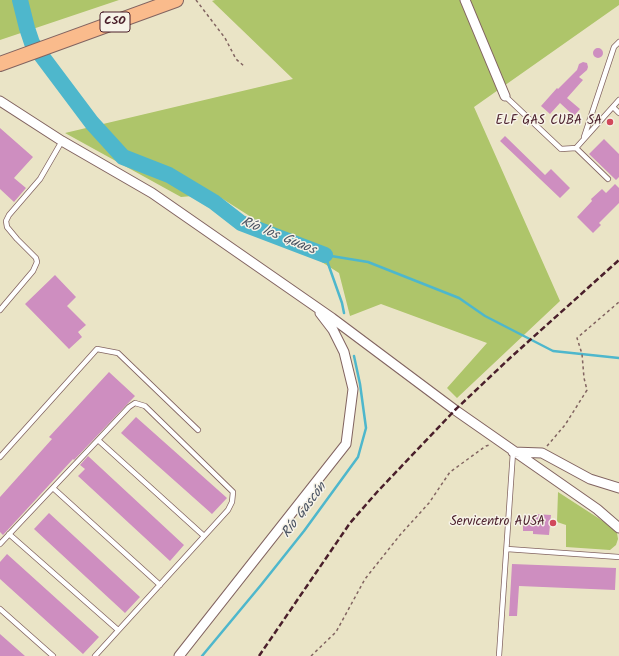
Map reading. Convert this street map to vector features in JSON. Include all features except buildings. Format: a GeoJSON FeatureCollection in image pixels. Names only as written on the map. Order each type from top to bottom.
{"type":"FeatureCollection","features":[{"type":"Feature","properties":{"kind":"main road","name":"CSO"},"geometry":{"type":"LineString","coordinates":[[0,64],[176,0]]}},
{"type":"Feature","properties":{"kind":"street"},"geometry":{"type":"LineString","coordinates":[[465,0],[505,96]]}},
{"type":"Feature","properties":{"kind":"street"},"geometry":{"type":"LineString","coordinates":[[0,101],[62,141],[152,192],[314,306],[501,444],[597,509],[619,528]]}},
{"type":"Feature","properties":{"kind":"street"},"geometry":{"type":"LineString","coordinates":[[179,656],[346,444],[352,389],[344,352],[333,330],[314,306]]}},
{"type":"Feature","properties":{"kind":"street"},"geometry":{"type":"LineString","coordinates":[[513,452],[542,453],[590,479],[619,488]]}},
{"type":"Feature","properties":{"kind":"lane"},"geometry":{"type":"LineString","coordinates":[[583,141],[614,46],[619,42]]}},
{"type":"Feature","properties":{"kind":"lane"},"geometry":{"type":"LineString","coordinates":[[505,96],[561,149],[576,148],[619,100]]}},
{"type":"Feature","properties":{"kind":"lane"},"geometry":{"type":"LineString","coordinates":[[613,108],[619,113]]}},
{"type":"Feature","properties":{"kind":"lane"},"geometry":{"type":"LineString","coordinates":[[0,310],[33,271],[37,262],[36,258],[7,227],[6,221],[9,215],[40,179],[62,141]]}},
{"type":"Feature","properties":{"kind":"lane"},"geometry":{"type":"LineString","coordinates":[[576,148],[608,179]]}},
{"type":"Feature","properties":{"kind":"lane"},"geometry":{"type":"LineString","coordinates":[[0,457],[96,349],[118,353],[198,430]]}},
{"type":"Feature","properties":{"kind":"lane"},"geometry":{"type":"LineString","coordinates":[[0,544],[135,402],[145,406],[233,492],[232,502],[228,510],[95,656]]}},
{"type":"Feature","properties":{"kind":"lane"},"geometry":{"type":"LineString","coordinates":[[98,440],[204,536]]}},
{"type":"Feature","properties":{"kind":"lane"},"geometry":{"type":"LineString","coordinates":[[499,656],[513,452]]}},
{"type":"Feature","properties":{"kind":"lane"},"geometry":{"type":"LineString","coordinates":[[53,488],[160,585]]}},
{"type":"Feature","properties":{"kind":"lane"},"geometry":{"type":"LineString","coordinates":[[9,534],[118,630]]}},
{"type":"Feature","properties":{"kind":"lane"},"geometry":{"type":"LineString","coordinates":[[507,549],[619,557]]}},
{"type":"Feature","properties":{"kind":"lane"},"geometry":{"type":"LineString","coordinates":[[0,609],[53,656]]}},
{"type":"Feature","properties":{"kind":"path"},"geometry":{"type":"LineString","coordinates":[[196,0],[225,38],[236,59],[245,67]]}},
{"type":"Feature","properties":{"kind":"path"},"geometry":{"type":"LineString","coordinates":[[542,453],[565,425],[587,390],[584,378],[582,354],[577,338],[619,302]]}},
{"type":"Feature","properties":{"kind":"path"},"geometry":{"type":"LineString","coordinates":[[311,656],[336,632],[365,579],[400,535],[429,503],[450,472],[486,446],[501,444]]}},
{"type":"Feature","properties":{"kind":"green space"},"geometry":{"type":"Polygon","coordinates":[[[0,0],[119,0],[0,40],[0,0]]]}},
{"type":"Feature","properties":{"kind":"green space"},"geometry":{"type":"Polygon","coordinates":[[[619,0],[619,5],[474,107],[560,301],[457,398],[447,388],[487,343],[381,304],[350,316],[339,273],[215,194],[181,197],[65,133],[293,79],[212,1],[619,0]]]}},
{"type":"Feature","properties":{"kind":"green space"},"geometry":{"type":"Polygon","coordinates":[[[558,492],[609,525],[617,533],[618,539],[616,545],[610,550],[566,547],[566,525],[557,522],[558,492]]]}},
{"type":"Feature","properties":{"kind":"waterway","name":"Río los Guaos"},"geometry":{"type":"LineString","coordinates":[[20,0],[32,43],[92,123],[123,157],[169,175],[214,202],[241,223],[325,255]]}},
{"type":"Feature","properties":{"kind":"waterway","name":"Río los Guaos"},"geometry":{"type":"LineString","coordinates":[[344,313],[342,303],[325,255],[368,262],[459,298],[485,316],[553,351],[619,358]]}},
{"type":"Feature","properties":{"kind":"waterway","name":"Río Gascón"},"geometry":{"type":"LineString","coordinates":[[202,656],[304,531],[358,457],[366,428],[360,384],[354,356]]}},
{"type":"Feature","properties":{"kind":"railway"},"geometry":{"type":"LineString","coordinates":[[259,656],[350,523],[378,491],[455,410],[510,358],[619,260]]}},
{"type":"Feature","properties":{"kind":"place","name":"ELF GAS CUBA SA"},"geometry":{"type":"Point","coordinates":[610,122]}},
{"type":"Feature","properties":{"kind":"place","name":"Servicentro AUSA"},"geometry":{"type":"Point","coordinates":[553,523]}}]}
